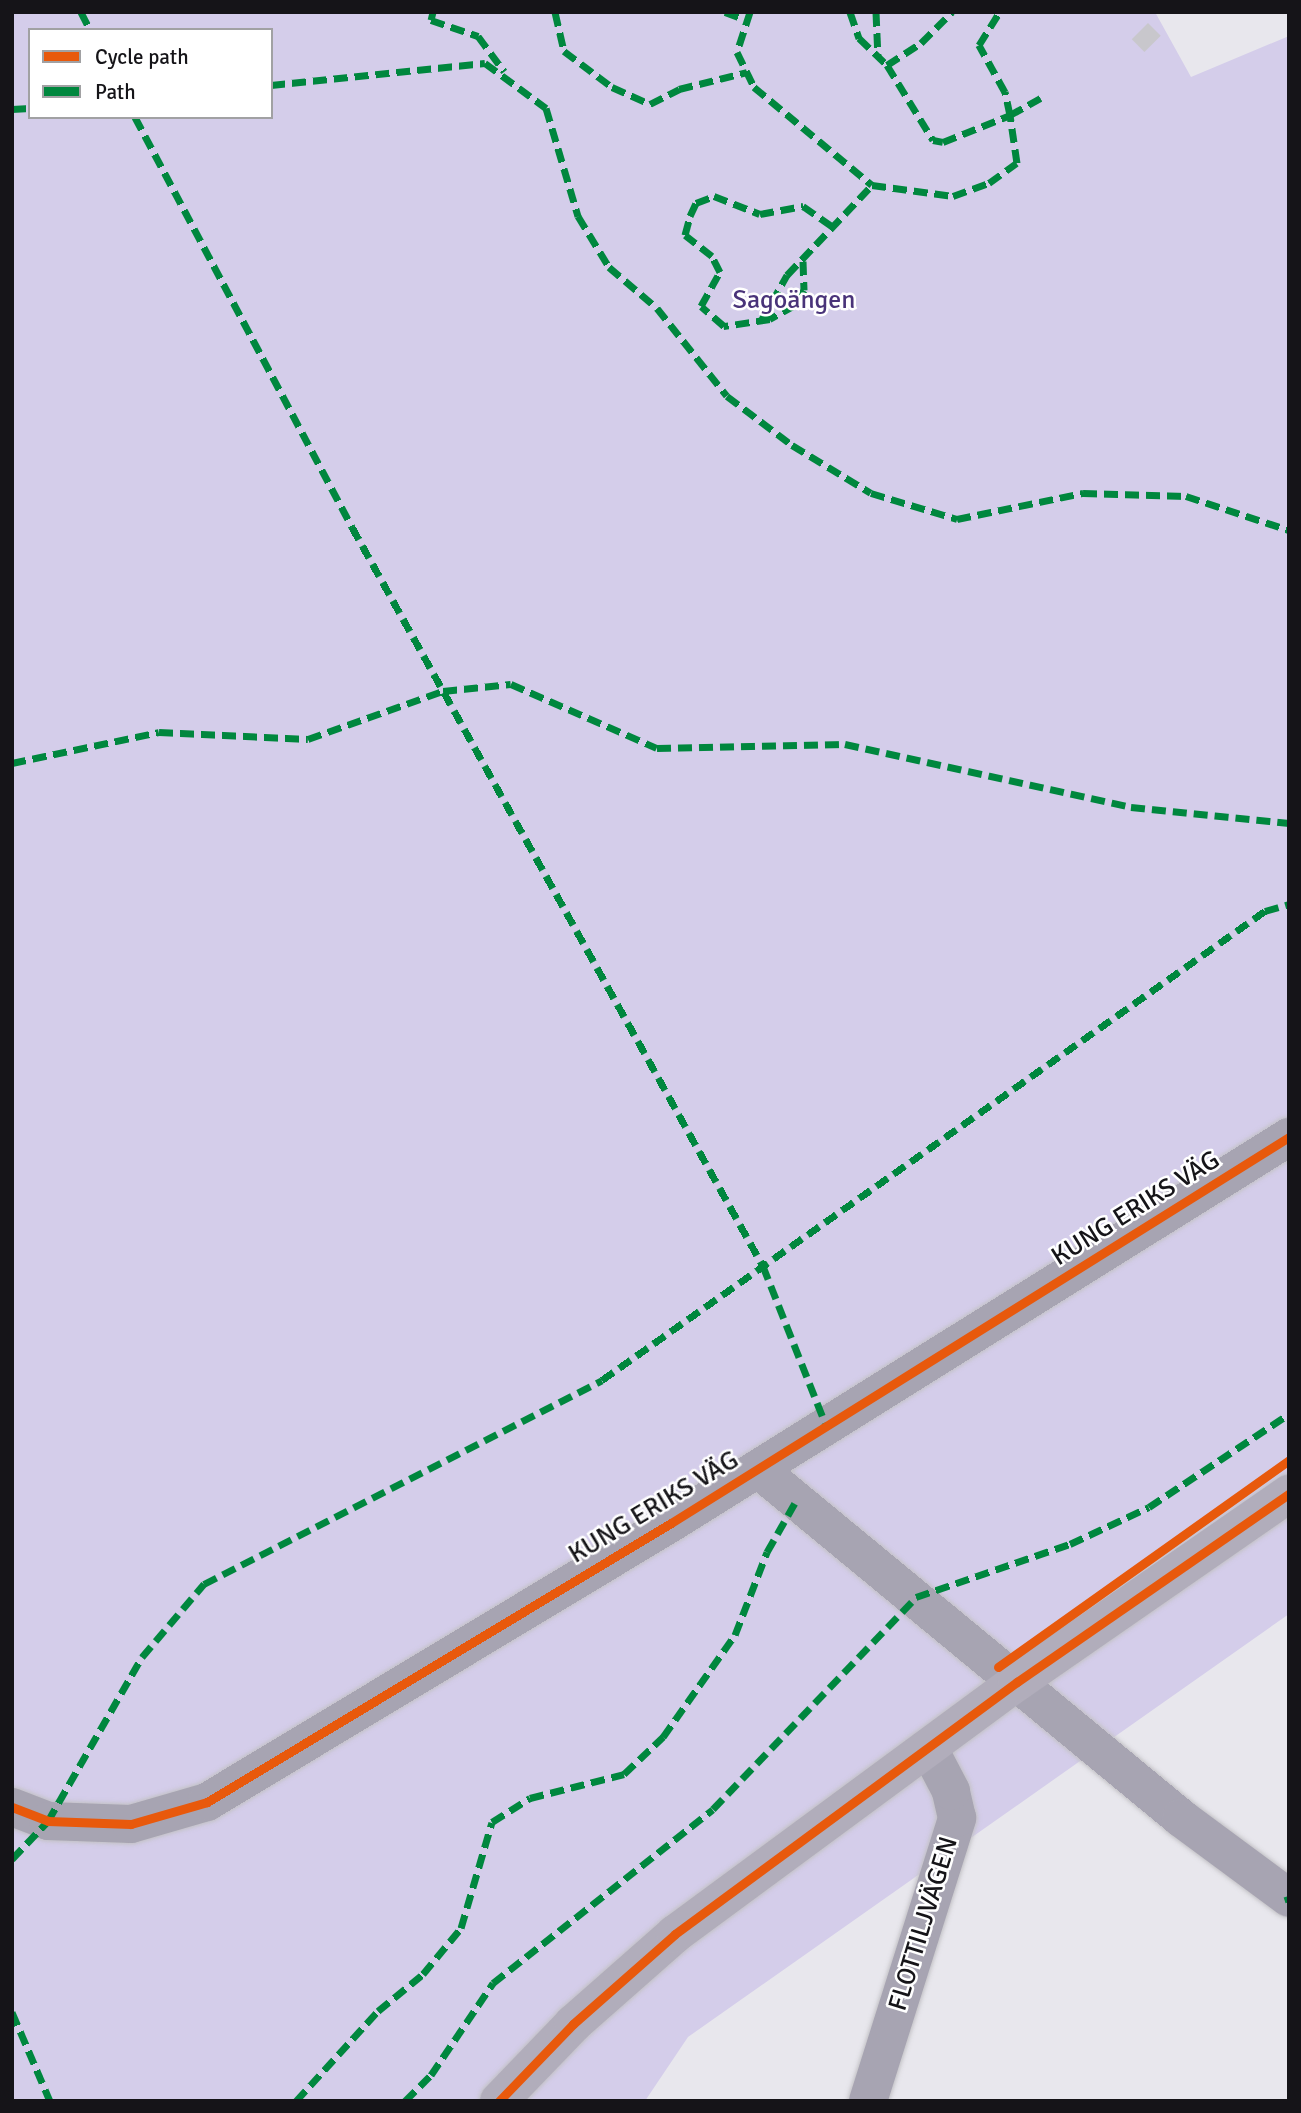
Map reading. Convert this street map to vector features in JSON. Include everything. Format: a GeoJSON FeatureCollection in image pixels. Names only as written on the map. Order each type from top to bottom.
{"type":"FeatureCollection","features":[{"type":"Feature","properties":{"kind":"street","name":"KUNG ERIKS VÄG"},"geometry":{"type":"LineString","coordinates":[[12,1807],[48,1821],[131,1824],[207,1802],[758,1469],[1289,1137]]}},
{"type":"Feature","properties":{"kind":"street","name":"KUNG ERIKS VÄG"},"geometry":{"type":"LineString","coordinates":[[758,1469],[1017,1682],[1289,1898]]}},
{"type":"Feature","properties":{"kind":"street"},"geometry":{"type":"LineString","coordinates":[[499,2101],[573,2024],[674,1934],[1017,1682],[1289,1494]]}},
{"type":"Feature","properties":{"kind":"street","name":"FLOTTILJVÄGEN"},"geometry":{"type":"LineString","coordinates":[[868,2101],[957,1818],[951,1791],[929,1749]]}},
{"type":"Feature","properties":{"kind":"green space","name":"Sagoängen"},"geometry":{"type":"Polygon","coordinates":[[[12,12],[1155,12],[1191,77],[1289,36],[1289,1614],[688,2037],[645,2101],[12,2101],[12,12]]]}},
{"type":"Feature","properties":{"kind":"building"},"geometry":{"type":"Polygon","coordinates":[[[1148,23],[1161,36],[1144,52],[1132,39],[1148,23]]]}},
{"type":"Feature","properties":{"kind":"marked path"},"geometry":{"type":"LineString","coordinates":[[81,12],[89,28]]}},
{"type":"Feature","properties":{"kind":"marked path"},"geometry":{"type":"LineString","coordinates":[[433,12],[431,20],[478,36],[504,71]]}},
{"type":"Feature","properties":{"kind":"marked path"},"geometry":{"type":"LineString","coordinates":[[555,12],[564,51],[612,87],[650,104],[679,89],[747,72]]}},
{"type":"Feature","properties":{"kind":"marked path"},"geometry":{"type":"LineString","coordinates":[[725,12],[744,19]]}},
{"type":"Feature","properties":{"kind":"marked path"},"geometry":{"type":"LineString","coordinates":[[750,12],[737,52],[754,87],[872,185],[953,196],[989,183],[1017,163],[1010,115],[1041,98]]}},
{"type":"Feature","properties":{"kind":"marked path"},"geometry":{"type":"LineString","coordinates":[[850,12],[859,38],[887,65],[933,140],[943,142],[1010,115],[1005,92],[979,45],[1000,12]]}},
{"type":"Feature","properties":{"kind":"marked path"},"geometry":{"type":"LineString","coordinates":[[876,12],[878,57]]}},
{"type":"Feature","properties":{"kind":"marked path"},"geometry":{"type":"LineString","coordinates":[[887,65],[921,43],[952,12]]}},
{"type":"Feature","properties":{"kind":"marked path"},"geometry":{"type":"LineString","coordinates":[[273,85],[485,63],[546,108],[578,216],[609,267],[657,308],[727,396],[792,445],[871,493],[957,519],[1083,493],[1186,496],[1289,530]]}},
{"type":"Feature","properties":{"kind":"marked path"},"geometry":{"type":"LineString","coordinates":[[12,109],[28,108]]}},
{"type":"Feature","properties":{"kind":"marked path"},"geometry":{"type":"LineString","coordinates":[[136,119],[352,527],[763,1266],[826,1425]]}},
{"type":"Feature","properties":{"kind":"marked path"},"geometry":{"type":"LineString","coordinates":[[761,321],[787,275],[872,185]]}},
{"type":"Feature","properties":{"kind":"marked path"},"geometry":{"type":"LineString","coordinates":[[803,261],[804,290],[795,305],[770,319],[724,326],[701,306],[720,272],[712,256],[685,235],[696,203],[714,196],[760,214],[803,206],[833,227]]}},
{"type":"Feature","properties":{"kind":"marked path"},"geometry":{"type":"LineString","coordinates":[[12,763],[159,732],[308,739],[443,691],[511,684],[657,748],[845,744],[1131,807],[1289,823]]}},
{"type":"Feature","properties":{"kind":"marked path"},"geometry":{"type":"LineString","coordinates":[[12,1859],[48,1821],[142,1657],[204,1584],[602,1380],[1265,911],[1289,904]]}},
{"type":"Feature","properties":{"kind":"marked path"},"geometry":{"type":"LineString","coordinates":[[405,2101],[431,2075],[493,1983],[713,1809],[916,1597],[1070,1544],[1149,1507],[1289,1414]]}},
{"type":"Feature","properties":{"kind":"marked path"},"geometry":{"type":"LineString","coordinates":[[296,2101],[378,2011],[423,1974],[461,1928],[492,1822],[530,1798],[624,1774],[663,1737],[735,1635],[767,1552],[796,1501]]}},
{"type":"Feature","properties":{"kind":"marked path"},"geometry":{"type":"LineString","coordinates":[[1287,1896],[1289,1902]]}},
{"type":"Feature","properties":{"kind":"marked path"},"geometry":{"type":"LineString","coordinates":[[12,2012],[50,2101]]}},
{"type":"Feature","properties":{"kind":"cycle path"},"geometry":{"type":"LineString","coordinates":[[12,1807],[48,1821],[131,1824],[207,1802],[671,1523],[1289,1137]]}},
{"type":"Feature","properties":{"kind":"cycle path"},"geometry":{"type":"LineString","coordinates":[[998,1667],[1289,1460]]}},
{"type":"Feature","properties":{"kind":"cycle path"},"geometry":{"type":"LineString","coordinates":[[499,2101],[573,2024],[675,1934],[1017,1682],[1289,1494]]}}]}
